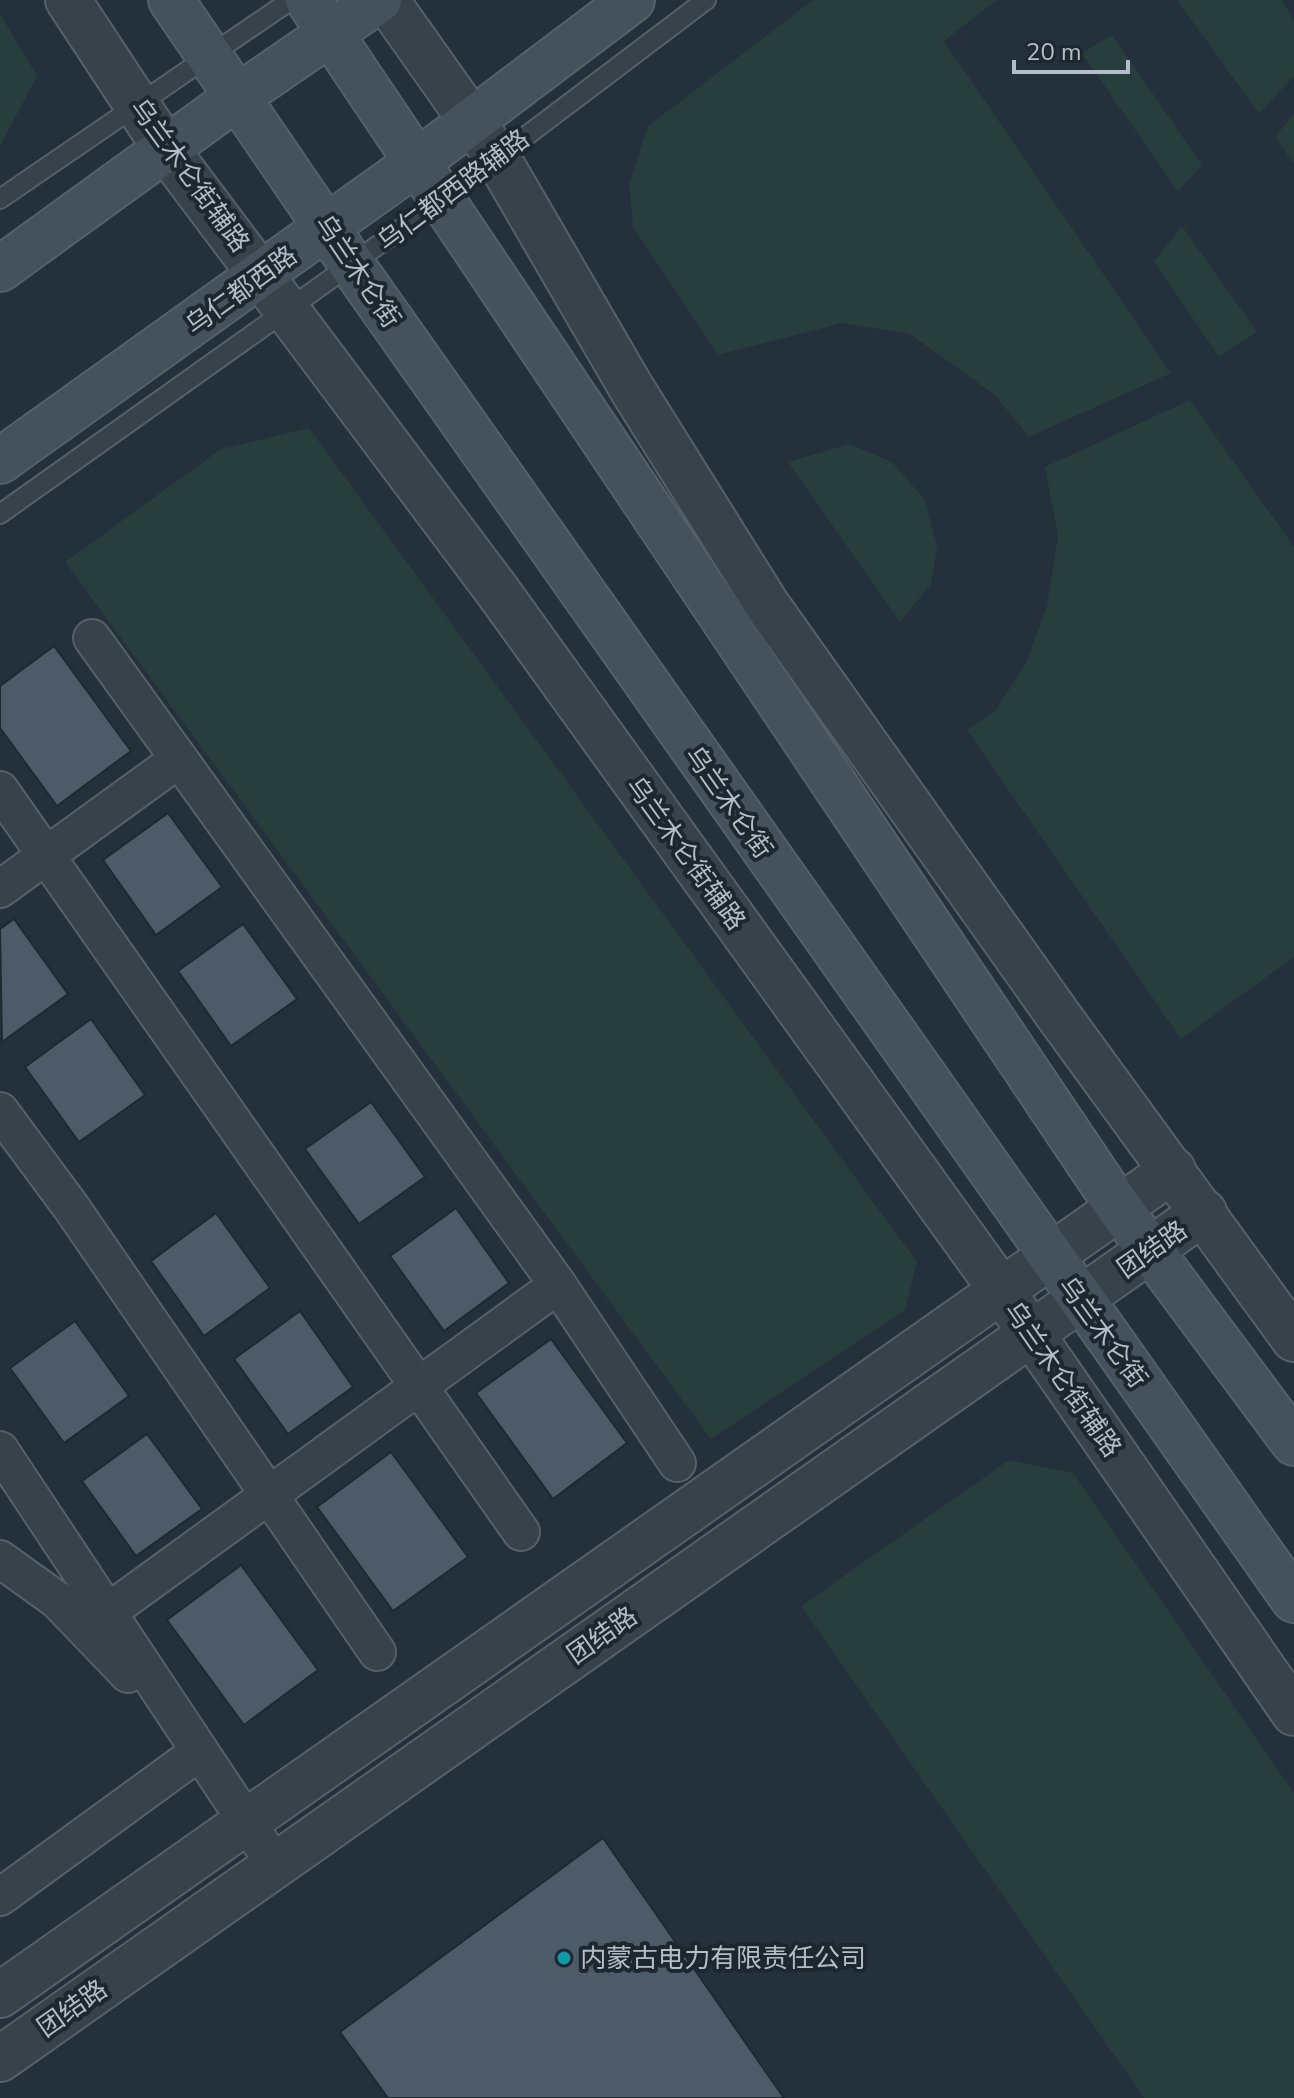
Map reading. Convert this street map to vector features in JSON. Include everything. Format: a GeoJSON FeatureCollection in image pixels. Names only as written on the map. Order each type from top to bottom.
{"type":"FeatureCollection","features":[{"type":"Feature","properties":{"kind":"main road","name":"乌兰木仑街"},"geometry":{"type":"LineString","coordinates":[[171,0],[352,265],[1049,1257],[1294,1600]]}},
{"type":"Feature","properties":{"kind":"main road"},"geometry":{"type":"LineString","coordinates":[[0,269],[236,98],[320,17],[379,0]]}},
{"type":"Feature","properties":{"kind":"main road","name":"乌仁都西路"},"geometry":{"type":"LineString","coordinates":[[0,461],[275,291],[328,227],[632,0]]}},
{"type":"Feature","properties":{"kind":"main road"},"geometry":{"type":"LineString","coordinates":[[320,17],[1119,1208],[1294,1443]]}},
{"type":"Feature","properties":{"kind":"street","name":"乌兰木仑街辅路"},"geometry":{"type":"LineString","coordinates":[[68,0],[166,149],[496,589],[1002,1291],[1294,1713]]}},
{"type":"Feature","properties":{"kind":"street"},"geometry":{"type":"LineString","coordinates":[[386,0],[497,157],[632,389],[767,605],[1058,1015],[1294,1339]]}},
{"type":"Feature","properties":{"kind":"street"},"geometry":{"type":"LineString","coordinates":[[92,638],[558,1285],[677,1463]]}},
{"type":"Feature","properties":{"kind":"street"},"geometry":{"type":"LineString","coordinates":[[0,889],[179,759]]}},
{"type":"Feature","properties":{"kind":"street"},"geometry":{"type":"LineString","coordinates":[[0,790],[521,1532]]}},
{"type":"Feature","properties":{"kind":"street"},"geometry":{"type":"LineString","coordinates":[[0,1111],[71,1207],[377,1652]]}},
{"type":"Feature","properties":{"kind":"street"},"geometry":{"type":"LineString","coordinates":[[0,1995],[1173,1170]]}},
{"type":"Feature","properties":{"kind":"street","name":"团结路"},"geometry":{"type":"LineString","coordinates":[[0,2059],[274,1863],[1033,1335],[1204,1212]]}},
{"type":"Feature","properties":{"kind":"street"},"geometry":{"type":"LineString","coordinates":[[108,1612],[558,1285]]}},
{"type":"Feature","properties":{"kind":"street"},"geometry":{"type":"LineString","coordinates":[[0,1450],[274,1863]]}},
{"type":"Feature","properties":{"kind":"street"},"geometry":{"type":"LineString","coordinates":[[0,1559],[57,1600],[199,1752]]}},
{"type":"Feature","properties":{"kind":"street"},"geometry":{"type":"LineString","coordinates":[[0,1897],[199,1752]]}},
{"type":"Feature","properties":{"kind":"lane"},"geometry":{"type":"LineString","coordinates":[[0,199],[291,0]]}},
{"type":"Feature","properties":{"kind":"lane","name":"乌仁都西路辅路"},"geometry":{"type":"LineString","coordinates":[[0,514],[275,291],[352,265],[706,0]]}},
{"type":"Feature","properties":{"kind":"green space"},"geometry":{"type":"Polygon","coordinates":[[[813,0],[997,0],[944,41],[1171,373],[1029,437],[995,395],[910,334],[842,323],[718,355],[633,227],[629,184],[648,126],[813,0]]]}},
{"type":"Feature","properties":{"kind":"green space"},"geometry":{"type":"Polygon","coordinates":[[[1177,0],[1281,0],[1294,20],[1294,76],[1259,114],[1177,0]]]}},
{"type":"Feature","properties":{"kind":"green space"},"geometry":{"type":"Polygon","coordinates":[[[0,14],[37,76],[0,146],[0,14]]]}},
{"type":"Feature","properties":{"kind":"green space"},"geometry":{"type":"Polygon","coordinates":[[[1112,35],[1202,165],[1178,192],[1082,53],[1112,35]]]}},
{"type":"Feature","properties":{"kind":"green space"},"geometry":{"type":"Polygon","coordinates":[[[1294,113],[1294,164],[1275,137],[1294,113]]]}},
{"type":"Feature","properties":{"kind":"green space"},"geometry":{"type":"Polygon","coordinates":[[[1182,226],[1257,332],[1219,357],[1154,261],[1182,226]]]}},
{"type":"Feature","properties":{"kind":"green space"},"geometry":{"type":"Polygon","coordinates":[[[1190,400],[1294,547],[1294,957],[1181,1039],[967,730],[995,711],[1025,665],[1047,606],[1058,536],[1045,467],[1190,400]]]}},
{"type":"Feature","properties":{"kind":"green space"},"geometry":{"type":"Polygon","coordinates":[[[309,428],[917,1262],[905,1310],[711,1439],[65,562],[221,449],[309,428]]]}},
{"type":"Feature","properties":{"kind":"green space"},"geometry":{"type":"Polygon","coordinates":[[[850,444],[892,462],[925,500],[937,547],[931,584],[900,622],[788,462],[850,444]]]}},
{"type":"Feature","properties":{"kind":"green space"},"geometry":{"type":"Polygon","coordinates":[[[1009,1460],[1073,1473],[1294,1793],[1294,2098],[1144,2098],[801,1606],[1009,1460]]]}},
{"type":"Feature","properties":{"kind":"building"},"geometry":{"type":"Polygon","coordinates":[[[54,646],[131,751],[57,806],[0,728],[0,686],[54,646]]]}},
{"type":"Feature","properties":{"kind":"building"},"geometry":{"type":"Polygon","coordinates":[[[168,813],[222,887],[156,935],[103,860],[168,813]]]}},
{"type":"Feature","properties":{"kind":"building"},"geometry":{"type":"Polygon","coordinates":[[[14,919],[68,994],[2,1042],[0,929],[14,919]]]}},
{"type":"Feature","properties":{"kind":"building"},"geometry":{"type":"Polygon","coordinates":[[[243,924],[297,999],[231,1046],[178,971],[243,924]]]}},
{"type":"Feature","properties":{"kind":"building"},"geometry":{"type":"Polygon","coordinates":[[[91,1019],[145,1095],[79,1142],[25,1067],[91,1019]]]}},
{"type":"Feature","properties":{"kind":"building"},"geometry":{"type":"Polygon","coordinates":[[[371,1102],[425,1177],[359,1224],[305,1149],[371,1102]]]}},
{"type":"Feature","properties":{"kind":"building"},"geometry":{"type":"Polygon","coordinates":[[[456,1208],[509,1283],[444,1331],[390,1256],[456,1208]]]}},
{"type":"Feature","properties":{"kind":"building"},"geometry":{"type":"Polygon","coordinates":[[[216,1213],[270,1288],[204,1336],[151,1261],[216,1213]]]}},
{"type":"Feature","properties":{"kind":"building"},"geometry":{"type":"Polygon","coordinates":[[[300,1311],[353,1387],[288,1434],[234,1359],[300,1311]]]}},
{"type":"Feature","properties":{"kind":"building"},"geometry":{"type":"Polygon","coordinates":[[[75,1321],[129,1396],[64,1443],[10,1368],[75,1321]]]}},
{"type":"Feature","properties":{"kind":"building"},"geometry":{"type":"Polygon","coordinates":[[[551,1339],[627,1443],[553,1499],[476,1393],[551,1339]]]}},
{"type":"Feature","properties":{"kind":"building"},"geometry":{"type":"Polygon","coordinates":[[[147,1434],[202,1509],[136,1556],[82,1481],[147,1434]]]}},
{"type":"Feature","properties":{"kind":"building"},"geometry":{"type":"Polygon","coordinates":[[[391,1452],[468,1557],[393,1611],[317,1507],[391,1452]]]}},
{"type":"Feature","properties":{"kind":"building"},"geometry":{"type":"Polygon","coordinates":[[[241,1565],[318,1670],[244,1725],[167,1620],[241,1565]]]}},
{"type":"Feature","properties":{"kind":"building","name":"内蒙古电力有限责任公司"},"geometry":{"type":"Polygon","coordinates":[[[603,1838],[784,2098],[388,2098],[340,2032],[603,1838]]]}},
{"type":"Feature","properties":{"kind":"place","name":"内蒙古电力有限责任公司"},"geometry":{"type":"Point","coordinates":[564,1958]}}]}
